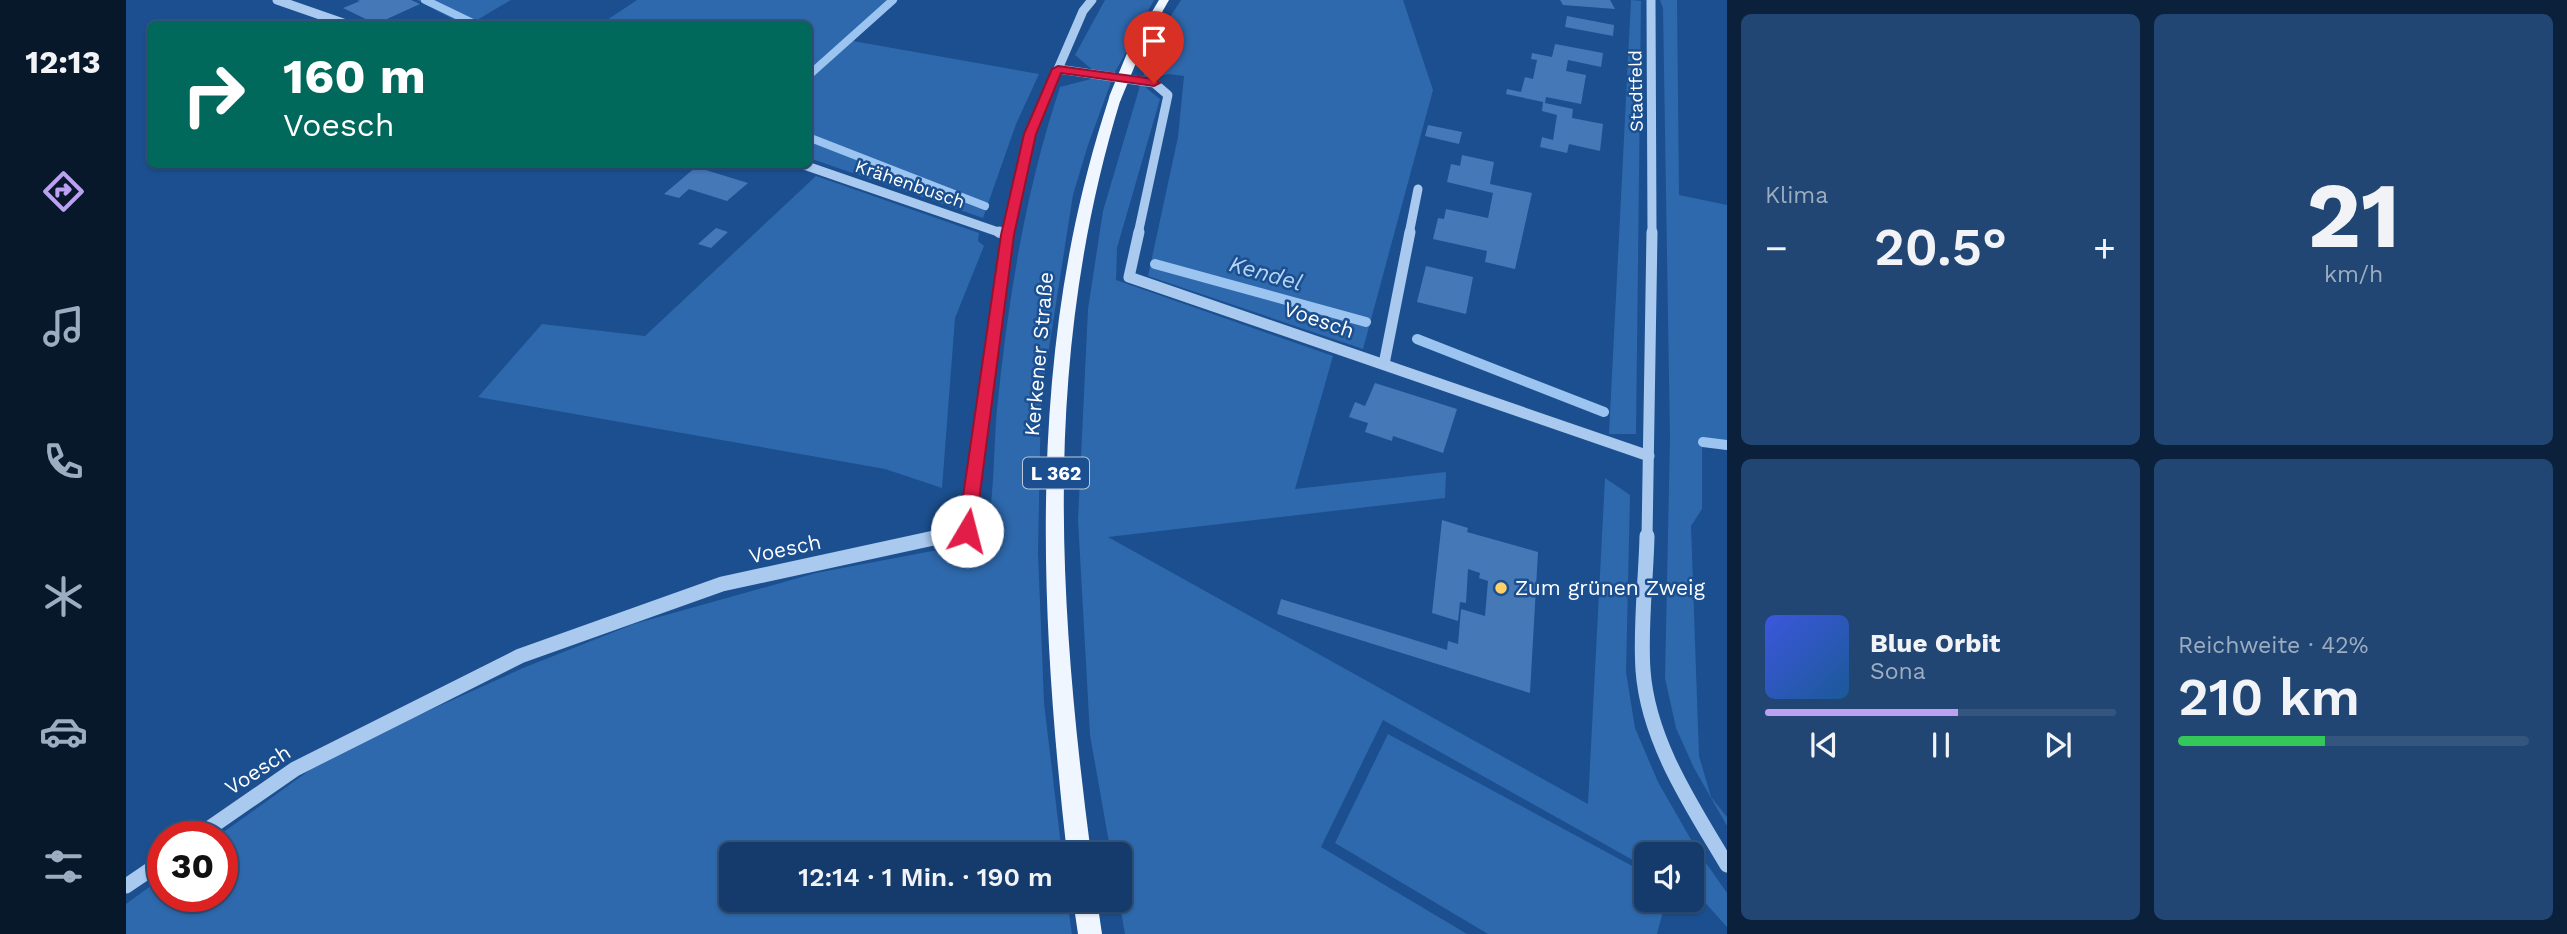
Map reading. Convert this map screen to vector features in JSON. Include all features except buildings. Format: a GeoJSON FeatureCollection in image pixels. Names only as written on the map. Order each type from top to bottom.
{"type":"FeatureCollection","features":[{"type":"Feature","properties":{"kind":"main road","name":"Kerkener Straße"},"geometry":{"type":"LineString","coordinates":[[1078,842],[1058,617],[1055,509],[1059,399],[1075,251],[1097,157],[1115,98],[1134,52],[1164,0]]}},
{"type":"Feature","properties":{"kind":"main road"},"geometry":{"type":"LineString","coordinates":[[1087,912],[1090,934]]}},
{"type":"Feature","properties":{"kind":"street"},"geometry":{"type":"LineString","coordinates":[[277,0],[337,21]]}},
{"type":"Feature","properties":{"kind":"street","name":"Voesch"},"geometry":{"type":"LineString","coordinates":[[220,821],[295,769],[520,656],[722,584],[967,531],[1007,235],[1030,134],[1083,11],[1092,0]]}},
{"type":"Feature","properties":{"kind":"street","name":"Stadtfeld"},"geometry":{"type":"LineString","coordinates":[[1649,456],[1653,182],[1651,0]]}},
{"type":"Feature","properties":{"kind":"street","name":"Voesch"},"geometry":{"type":"LineString","coordinates":[[1058,69],[1154,83],[1168,94],[1129,277],[1649,456]]}},
{"type":"Feature","properties":{"kind":"street","name":"Krähenbusch"},"geometry":{"type":"LineString","coordinates":[[812,168],[1007,235]]}},
{"type":"Feature","properties":{"kind":"street"},"geometry":{"type":"LineString","coordinates":[[1384,365],[1418,189]]}},
{"type":"Feature","properties":{"kind":"street"},"geometry":{"type":"LineString","coordinates":[[1649,456],[1643,671],[1656,728],[1680,787],[1727,864]]}},
{"type":"Feature","properties":{"kind":"street"},"geometry":{"type":"LineString","coordinates":[[126,886],[147,872]]}},
{"type":"Feature","properties":{"kind":"shaded area"},"geometry":{"type":"Polygon","coordinates":[[[417,0],[511,0],[477,20],[479,21],[456,21],[417,0]]]}},
{"type":"Feature","properties":{"kind":"shaded area"},"geometry":{"type":"Polygon","coordinates":[[[637,0],[897,0],[853,41],[1039,74],[1016,124],[983,218],[812,159],[812,21],[606,21],[637,0]]]}},
{"type":"Feature","properties":{"kind":"shaded area"},"geometry":{"type":"Polygon","coordinates":[[[1105,0],[1154,0],[1114,74],[1073,195],[1041,399],[1038,553],[1044,703],[1061,842],[719,842],[719,912],[1069,912],[1072,934],[126,934],[126,904],[147,889],[147,912],[238,912],[238,822],[310,770],[419,715],[523,668],[634,624],[816,573],[985,541],[991,508],[997,409],[1007,327],[1037,166],[1060,87],[1091,79],[1095,72],[1075,55],[1105,0]]]}},
{"type":"Feature","properties":{"kind":"shaded area"},"geometry":{"type":"Polygon","coordinates":[[[1181,0],[1403,0],[1433,90],[1363,349],[1148,276],[1178,137],[1184,76],[1168,74],[1148,80],[1145,87],[1160,99],[1117,248],[1116,280],[1333,356],[1295,489],[1446,472],[1445,498],[1108,537],[1588,804],[1605,478],[1630,495],[1626,672],[1635,728],[1658,782],[1692,842],[1634,842],[1634,861],[1383,720],[1321,847],[1467,934],[1125,934],[1121,912],[1132,912],[1132,842],[1109,842],[1090,735],[1078,520],[1088,309],[1103,211],[1142,79],[1165,25],[1181,0]]]}},
{"type":"Feature","properties":{"kind":"shaded area"},"geometry":{"type":"Polygon","coordinates":[[[1631,0],[1641,1],[1636,434],[1609,434],[1631,0]]]}},
{"type":"Feature","properties":{"kind":"shaded area"},"geometry":{"type":"Polygon","coordinates":[[[1660,0],[1677,0],[1679,195],[1727,205],[1727,449],[1702,446],[1702,509],[1691,526],[1699,756],[1711,797],[1727,817],[1727,826],[1694,768],[1676,728],[1665,678],[1670,438],[1663,8],[1660,0]]]}},
{"type":"Feature","properties":{"kind":"shaded area"},"geometry":{"type":"Polygon","coordinates":[[[816,176],[979,233],[978,241],[984,246],[955,318],[942,488],[885,469],[478,397],[542,324],[645,336],[816,176]]]}},
{"type":"Feature","properties":{"kind":"shaded area"},"geometry":{"type":"Polygon","coordinates":[[[1388,734],[1634,867],[1634,912],[1663,912],[1657,934],[1488,934],[1335,843],[1388,734]]]}},
{"type":"Feature","properties":{"kind":"shaded area"},"geometry":{"type":"Polygon","coordinates":[[[1704,860],[1727,893],[1727,927],[1704,901],[1704,860]]]}},
{"type":"Feature","properties":{"kind":"waterway","name":"Kendel"},"geometry":{"type":"LineString","coordinates":[[425,0],[469,21]]}},
{"type":"Feature","properties":{"kind":"waterway"},"geometry":{"type":"LineString","coordinates":[[812,72],[893,0]]}},
{"type":"Feature","properties":{"kind":"waterway","name":"Kendel"},"geometry":{"type":"LineString","coordinates":[[812,139],[985,206]]}},
{"type":"Feature","properties":{"kind":"waterway","name":"Kendel"},"geometry":{"type":"LineString","coordinates":[[1155,264],[1366,322]]}},
{"type":"Feature","properties":{"kind":"waterway","name":"Kendel"},"geometry":{"type":"LineString","coordinates":[[1417,339],[1604,412]]}},
{"type":"Feature","properties":{"kind":"waterway","name":"Kendel"},"geometry":{"type":"LineString","coordinates":[[1703,442],[1727,445]]}},
{"type":"Feature","properties":{"kind":"place","name":"Zum grünen Zweig"},"geometry":{"type":"Point","coordinates":[1501,588]}},
{"type":"Feature","properties":{"kind":"route"},"geometry":{"type":"LineString","coordinates":[[967,531],[1007,235],[1030,134],[1058,69],[1154,83]]}}]}
